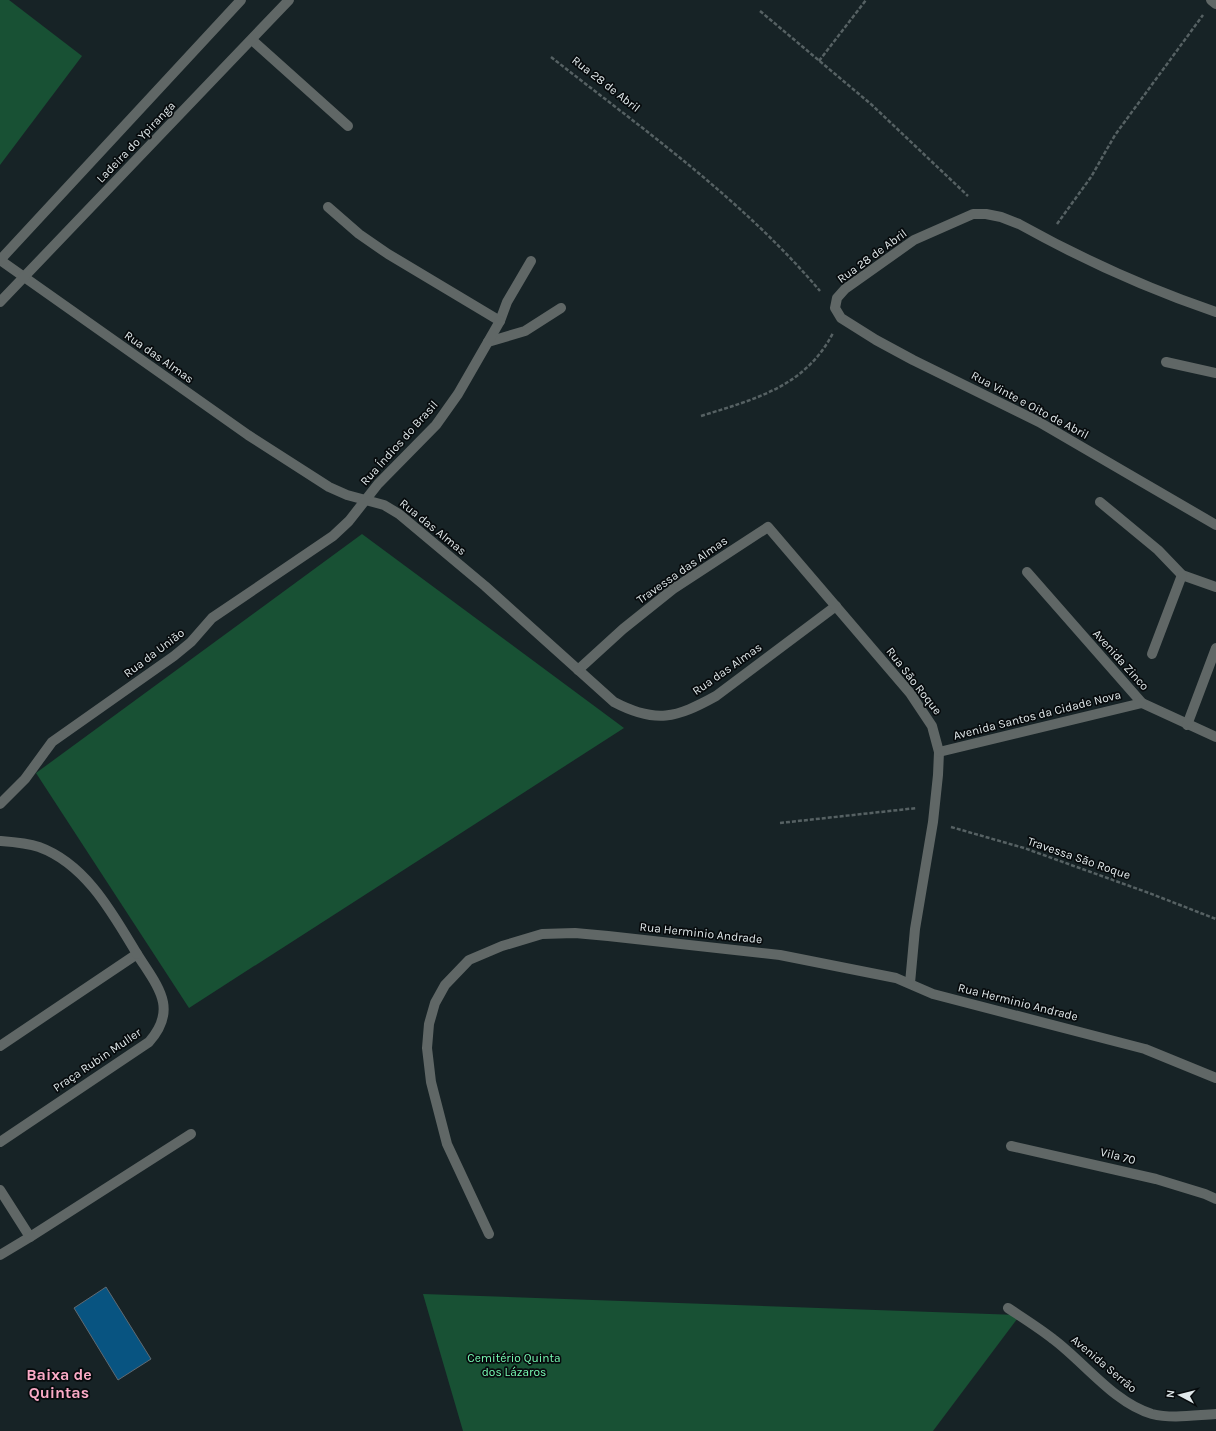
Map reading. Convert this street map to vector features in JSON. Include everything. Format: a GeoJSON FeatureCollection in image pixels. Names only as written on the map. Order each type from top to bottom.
{"type":"FeatureCollection","features":[{"type":"Feature","properties":{"kind":"street","name":"Ladeira do Ypiranga"},"geometry":{"type":"LineString","coordinates":[[0,260],[241,0]]}},
{"type":"Feature","properties":{"kind":"street","name":"Ladeira do Ypiranga"},"geometry":{"type":"LineString","coordinates":[[0,302],[289,0]]}},
{"type":"Feature","properties":{"kind":"street"},"geometry":{"type":"LineString","coordinates":[[252,40],[348,126]]}},
{"type":"Feature","properties":{"kind":"street"},"geometry":{"type":"LineString","coordinates":[[328,207],[359,234],[388,254],[500,322]]}},
{"type":"Feature","properties":{"kind":"street","name":"Rua 28 de Abril"},"geometry":{"type":"LineString","coordinates":[[835,308],[836,298],[845,289],[914,240],[973,214],[986,214],[1001,217],[1019,224],[1047,239],[1162,293],[1216,312]]}},
{"type":"Feature","properties":{"kind":"street","name":"Rua das Almas"},"geometry":{"type":"LineString","coordinates":[[0,260],[248,435],[329,487],[347,495],[384,505],[399,514],[485,586],[614,702],[631,710],[647,715],[664,716],[684,712],[716,696],[836,606]]}},
{"type":"Feature","properties":{"kind":"street","name":"Rua Índios do Brasil"},"geometry":{"type":"LineString","coordinates":[[366,499],[436,425],[458,394],[500,322],[507,302],[531,261]]}},
{"type":"Feature","properties":{"kind":"street"},"geometry":{"type":"LineString","coordinates":[[488,342],[525,331],[561,308]]}},
{"type":"Feature","properties":{"kind":"street","name":"Rua Vinte e Oito de Abril"},"geometry":{"type":"LineString","coordinates":[[835,308],[841,318],[853,327],[913,360],[1039,422],[1216,525]]}},
{"type":"Feature","properties":{"kind":"street"},"geometry":{"type":"LineString","coordinates":[[1166,362],[1216,373]]}},
{"type":"Feature","properties":{"kind":"street","name":"Rua da União"},"geometry":{"type":"LineString","coordinates":[[0,804],[25,779],[52,742],[174,656],[191,642],[212,618],[333,536],[349,521],[366,499]]}},
{"type":"Feature","properties":{"kind":"street"},"geometry":{"type":"LineString","coordinates":[[1100,502],[1158,550],[1182,575],[1216,587]]}},
{"type":"Feature","properties":{"kind":"street","name":"Travessa das Almas"},"geometry":{"type":"LineString","coordinates":[[578,670],[623,629],[673,589],[768,527]]}},
{"type":"Feature","properties":{"kind":"street","name":"Rua São Roque"},"geometry":{"type":"LineString","coordinates":[[768,527],[910,693],[932,726],[939,752],[935,806],[915,929],[910,983]]}},
{"type":"Feature","properties":{"kind":"street","name":"Avenida Zinco"},"geometry":{"type":"LineString","coordinates":[[1027,572],[1142,703],[1216,738]]}},
{"type":"Feature","properties":{"kind":"street"},"geometry":{"type":"LineString","coordinates":[[1152,654],[1182,575]]}},
{"type":"Feature","properties":{"kind":"street"},"geometry":{"type":"LineString","coordinates":[[1187,725],[1216,648]]}},
{"type":"Feature","properties":{"kind":"street","name":"Avenida Santos da Cidade Nova"},"geometry":{"type":"LineString","coordinates":[[939,752],[1142,703]]}},
{"type":"Feature","properties":{"kind":"street","name":"Praça Rubin Muller"},"geometry":{"type":"LineString","coordinates":[[0,841],[40,847],[60,858],[73,868],[92,887],[116,918],[138,954],[162,995],[165,1007],[164,1020],[157,1033],[149,1042],[0,1142]]}},
{"type":"Feature","properties":{"kind":"street","name":"Rua Herminio Andrade"},"geometry":{"type":"LineString","coordinates":[[489,1234],[447,1144],[431,1082],[427,1048],[429,1024],[435,1004],[446,985],[469,960],[502,946],[536,935],[575,933],[780,955],[896,978],[934,994],[1145,1049],[1216,1078]]}},
{"type":"Feature","properties":{"kind":"street"},"geometry":{"type":"LineString","coordinates":[[0,1046],[138,954]]}},
{"type":"Feature","properties":{"kind":"street"},"geometry":{"type":"LineString","coordinates":[[0,1256],[191,1134]]}},
{"type":"Feature","properties":{"kind":"street","name":"Vila 70"},"geometry":{"type":"LineString","coordinates":[[1011,1146],[1156,1179],[1216,1199]]}},
{"type":"Feature","properties":{"kind":"street"},"geometry":{"type":"LineString","coordinates":[[0,1190],[30,1236]]}},
{"type":"Feature","properties":{"kind":"street","name":"Avenida Serrão"},"geometry":{"type":"LineString","coordinates":[[1008,1308],[1054,1339],[1107,1386],[1136,1407],[1153,1414],[1190,1416],[1216,1414]]}},
{"type":"Feature","properties":{"kind":"path"},"geometry":{"type":"LineString","coordinates":[[819,61],[866,0]]}},
{"type":"Feature","properties":{"kind":"path"},"geometry":{"type":"LineString","coordinates":[[1047,239],[1091,177],[1115,135],[1213,2]]}},
{"type":"Feature","properties":{"kind":"path"},"geometry":{"type":"LineString","coordinates":[[760,11],[889,121],[986,214]]}},
{"type":"Feature","properties":{"kind":"path","name":"Rua 28 de Abril"},"geometry":{"type":"LineString","coordinates":[[551,57],[739,208],[778,244],[835,308]]}},
{"type":"Feature","properties":{"kind":"path"},"geometry":{"type":"LineString","coordinates":[[701,416],[756,399],[790,382],[807,368],[825,348],[841,318]]}},
{"type":"Feature","properties":{"kind":"path"},"geometry":{"type":"LineString","coordinates":[[780,823],[935,806]]}},
{"type":"Feature","properties":{"kind":"path","name":"Travessa São Roque"},"geometry":{"type":"LineString","coordinates":[[933,822],[1024,848],[1156,895],[1216,919]]}},
{"type":"Feature","properties":{"kind":"green space"},"geometry":{"type":"Polygon","coordinates":[[[0,0],[9,0],[82,56],[0,165],[0,0]]]}},
{"type":"Feature","properties":{"kind":"green space"},"geometry":{"type":"Polygon","coordinates":[[[362,534],[624,728],[189,1008],[36,773],[362,534]]]}},
{"type":"Feature","properties":{"kind":"green space","name":"Cemitério Quinta dos Lázaros"},"geometry":{"type":"Polygon","coordinates":[[[423,1294],[1020,1315],[933,1431],[463,1431],[423,1294]]]}},
{"type":"Feature","properties":{"kind":"building"},"geometry":{"type":"Polygon","coordinates":[[[106,1287],[151,1359],[118,1380],[74,1308],[106,1287]]]}},
{"type":"Feature","properties":{"kind":"district","name":"Baixa de Quintas"},"geometry":{"type":"Point","coordinates":[59,1383]}}]}
